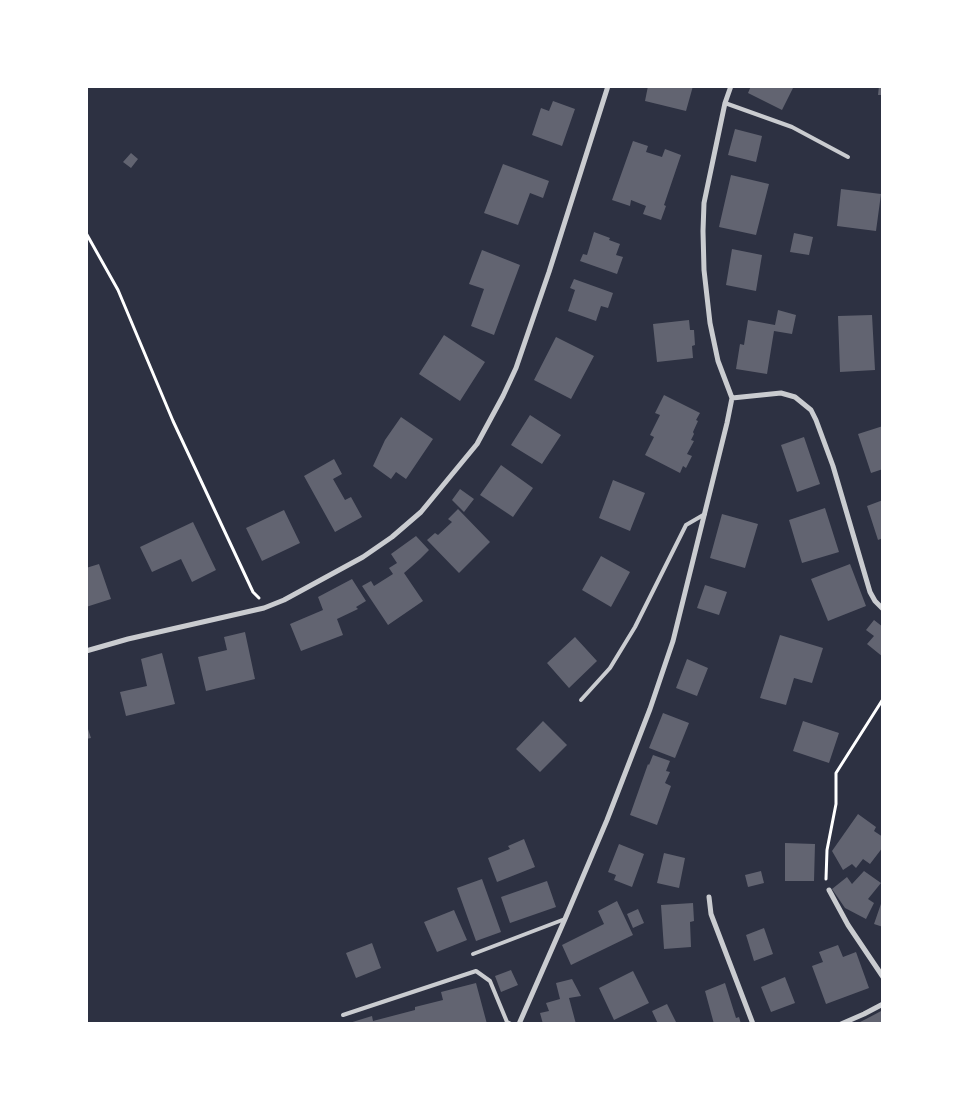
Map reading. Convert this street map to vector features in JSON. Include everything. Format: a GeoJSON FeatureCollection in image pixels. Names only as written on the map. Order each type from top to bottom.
{"type":"FeatureCollection","features":[{"type":"Feature","properties":{"kind":"street"},"geometry":{"type":"LineString","coordinates":[[86,651],[128,639],[264,608],[284,600],[363,557],[392,537],[430,502],[477,444],[516,368],[549,272],[608,86]]}},
{"type":"Feature","properties":{"kind":"street"},"geometry":{"type":"LineString","coordinates":[[519,1024],[566,919],[650,709],[673,641],[732,398],[718,361],[710,323],[704,270],[703,231],[704,202],[725,103],[731,86]]}},
{"type":"Feature","properties":{"kind":"street"},"geometry":{"type":"LineString","coordinates":[[732,398],[781,393],[795,397],[810,410],[816,420],[833,466],[870,592],[883,609]]}},
{"type":"Feature","properties":{"kind":"street"},"geometry":{"type":"LineString","coordinates":[[829,890],[848,925],[883,977]]}},
{"type":"Feature","properties":{"kind":"street"},"geometry":{"type":"LineString","coordinates":[[709,897],[712,914],[753,1024]]}},
{"type":"Feature","properties":{"kind":"street"},"geometry":{"type":"LineString","coordinates":[[841,1024],[883,1004]]}},
{"type":"Feature","properties":{"kind":"lane"},"geometry":{"type":"LineString","coordinates":[[725,103],[792,127],[848,157]]}},
{"type":"Feature","properties":{"kind":"lane"},"geometry":{"type":"LineString","coordinates":[[581,700],[610,668],[635,628],[686,525],[705,514]]}},
{"type":"Feature","properties":{"kind":"lane"},"geometry":{"type":"LineString","coordinates":[[473,954],[566,919]]}},
{"type":"Feature","properties":{"kind":"lane"},"geometry":{"type":"LineString","coordinates":[[343,1016],[476,971],[490,981],[507,1022],[511,1024]]}},
{"type":"Feature","properties":{"kind":"path"},"geometry":{"type":"LineString","coordinates":[[86,233],[118,290],[173,421],[253,592]]}},
{"type":"Feature","properties":{"kind":"path"},"geometry":{"type":"LineString","coordinates":[[829,890],[826,876],[827,850],[836,804],[836,773],[883,699]]}},
{"type":"Feature","properties":{"kind":"building"},"geometry":{"type":"Polygon","coordinates":[[[648,86],[693,86],[686,111],[645,101],[648,86]]]}},
{"type":"Feature","properties":{"kind":"building"},"geometry":{"type":"Polygon","coordinates":[[[751,86],[794,86],[782,110],[748,93],[751,86]]]}},
{"type":"Feature","properties":{"kind":"building"},"geometry":{"type":"Polygon","coordinates":[[[879,86],[883,86],[883,95],[878,95],[879,86]]]}},
{"type":"Feature","properties":{"kind":"building"},"geometry":{"type":"Polygon","coordinates":[[[553,101],[575,109],[562,146],[532,135],[541,108],[549,111],[553,101]]]}},
{"type":"Feature","properties":{"kind":"building"},"geometry":{"type":"Polygon","coordinates":[[[735,129],[762,136],[756,162],[728,155],[735,129]]]}},
{"type":"Feature","properties":{"kind":"building"},"geometry":{"type":"Polygon","coordinates":[[[633,141],[648,146],[646,152],[662,157],[665,149],[681,155],[664,205],[666,206],[661,220],[643,214],[646,206],[631,200],[630,206],[612,200],[633,141]]]}},
{"type":"Feature","properties":{"kind":"building"},"geometry":{"type":"Polygon","coordinates":[[[131,153],[138,159],[131,168],[123,162],[131,153]]]}},
{"type":"Feature","properties":{"kind":"building"},"geometry":{"type":"Polygon","coordinates":[[[503,164],[549,181],[543,198],[530,193],[518,225],[484,213],[503,164]]]}},
{"type":"Feature","properties":{"kind":"building"},"geometry":{"type":"Polygon","coordinates":[[[731,175],[769,184],[756,235],[719,227],[731,175]]]}},
{"type":"Feature","properties":{"kind":"building"},"geometry":{"type":"Polygon","coordinates":[[[841,189],[881,194],[876,231],[837,226],[841,189]]]}},
{"type":"Feature","properties":{"kind":"building"},"geometry":{"type":"Polygon","coordinates":[[[594,232],[620,244],[616,255],[623,257],[617,274],[580,261],[583,254],[587,255],[594,232]]]}},
{"type":"Feature","properties":{"kind":"building"},"geometry":{"type":"Polygon","coordinates":[[[794,233],[813,237],[809,255],[790,252],[794,233]]]}},
{"type":"Feature","properties":{"kind":"building"},"geometry":{"type":"Polygon","coordinates":[[[732,249],[762,255],[756,291],[726,285],[732,249]]]}},
{"type":"Feature","properties":{"kind":"building"},"geometry":{"type":"Polygon","coordinates":[[[482,250],[520,265],[494,335],[471,326],[484,289],[469,284],[482,250]]]}},
{"type":"Feature","properties":{"kind":"building"},"geometry":{"type":"Polygon","coordinates":[[[574,279],[613,293],[608,308],[601,306],[596,321],[568,311],[575,290],[570,288],[574,279]]]}},
{"type":"Feature","properties":{"kind":"building"},"geometry":{"type":"Polygon","coordinates":[[[778,310],[796,315],[792,334],[774,331],[767,374],[736,369],[740,344],[744,345],[748,320],[775,325],[778,310]]]}},
{"type":"Feature","properties":{"kind":"building"},"geometry":{"type":"Polygon","coordinates":[[[872,315],[875,370],[840,372],[838,316],[872,315]]]}},
{"type":"Feature","properties":{"kind":"building"},"geometry":{"type":"Polygon","coordinates":[[[689,320],[690,330],[694,330],[695,345],[692,346],[693,358],[657,362],[653,324],[689,320]]]}},
{"type":"Feature","properties":{"kind":"building"},"geometry":{"type":"Polygon","coordinates":[[[444,335],[485,362],[460,401],[419,374],[444,335]]]}},
{"type":"Feature","properties":{"kind":"building"},"geometry":{"type":"Polygon","coordinates":[[[556,337],[594,356],[571,399],[534,380],[556,337]]]}},
{"type":"Feature","properties":{"kind":"building"},"geometry":{"type":"Polygon","coordinates":[[[664,395],[700,413],[696,420],[698,421],[691,440],[694,441],[687,454],[692,456],[686,468],[683,466],[680,473],[645,455],[654,437],[650,435],[660,415],[655,413],[664,395]]]}},
{"type":"Feature","properties":{"kind":"building"},"geometry":{"type":"Polygon","coordinates":[[[530,415],[561,435],[542,464],[511,445],[530,415]]]}},
{"type":"Feature","properties":{"kind":"building"},"geometry":{"type":"Polygon","coordinates":[[[401,417],[433,439],[406,479],[396,472],[391,479],[373,466],[385,440],[401,417]]]}},
{"type":"Feature","properties":{"kind":"building"},"geometry":{"type":"Polygon","coordinates":[[[883,426],[883,469],[871,473],[858,434],[883,426]]]}},
{"type":"Feature","properties":{"kind":"building"},"geometry":{"type":"Polygon","coordinates":[[[804,437],[820,484],[797,492],[781,445],[804,437]]]}},
{"type":"Feature","properties":{"kind":"building"},"geometry":{"type":"Polygon","coordinates":[[[334,459],[342,474],[333,479],[345,500],[351,497],[362,517],[335,532],[304,476],[334,459]]]}},
{"type":"Feature","properties":{"kind":"building"},"geometry":{"type":"Polygon","coordinates":[[[501,465],[533,488],[513,517],[480,495],[501,465]]]}},
{"type":"Feature","properties":{"kind":"building"},"geometry":{"type":"Polygon","coordinates":[[[613,480],[645,493],[630,531],[599,518],[613,480]]]}},
{"type":"Feature","properties":{"kind":"building"},"geometry":{"type":"Polygon","coordinates":[[[460,489],[474,499],[464,512],[452,500],[460,489]]]}},
{"type":"Feature","properties":{"kind":"building"},"geometry":{"type":"Polygon","coordinates":[[[883,500],[883,538],[878,540],[867,506],[883,500]]]}},
{"type":"Feature","properties":{"kind":"building"},"geometry":{"type":"Polygon","coordinates":[[[825,508],[839,552],[802,563],[789,520],[825,508]]]}},
{"type":"Feature","properties":{"kind":"building"},"geometry":{"type":"Polygon","coordinates":[[[458,509],[490,542],[459,573],[427,540],[435,533],[438,535],[452,522],[448,519],[458,509]]]}},
{"type":"Feature","properties":{"kind":"building"},"geometry":{"type":"Polygon","coordinates":[[[284,510],[300,543],[262,561],[246,528],[284,510]]]}},
{"type":"Feature","properties":{"kind":"building"},"geometry":{"type":"Polygon","coordinates":[[[722,514],[758,524],[745,568],[710,558],[722,514]]]}},
{"type":"Feature","properties":{"kind":"building"},"geometry":{"type":"Polygon","coordinates":[[[193,522],[216,570],[192,582],[181,559],[152,572],[140,547],[193,522]]]}},
{"type":"Feature","properties":{"kind":"building"},"geometry":{"type":"Polygon","coordinates":[[[416,536],[429,550],[404,573],[423,601],[388,625],[362,586],[371,581],[374,586],[393,574],[389,568],[397,563],[391,554],[416,536]]]}},
{"type":"Feature","properties":{"kind":"building"},"geometry":{"type":"Polygon","coordinates":[[[601,556],[630,572],[611,607],[582,590],[601,556]]]}},
{"type":"Feature","properties":{"kind":"building"},"geometry":{"type":"Polygon","coordinates":[[[99,564],[111,599],[86,607],[86,568],[99,564]]]}},
{"type":"Feature","properties":{"kind":"building"},"geometry":{"type":"Polygon","coordinates":[[[850,564],[866,606],[828,621],[811,579],[850,564]]]}},
{"type":"Feature","properties":{"kind":"building"},"geometry":{"type":"Polygon","coordinates":[[[352,579],[366,601],[356,607],[358,609],[337,619],[343,635],[301,651],[290,624],[323,610],[318,597],[352,579]]]}},
{"type":"Feature","properties":{"kind":"building"},"geometry":{"type":"Polygon","coordinates":[[[705,585],[727,592],[719,615],[697,608],[705,585]]]}},
{"type":"Feature","properties":{"kind":"building"},"geometry":{"type":"Polygon","coordinates":[[[874,620],[883,627],[883,657],[867,644],[874,636],[866,630],[874,620]]]}},
{"type":"Feature","properties":{"kind":"building"},"geometry":{"type":"Polygon","coordinates":[[[245,632],[255,679],[206,691],[198,657],[227,650],[224,637],[245,632]]]}},
{"type":"Feature","properties":{"kind":"building"},"geometry":{"type":"Polygon","coordinates":[[[780,635],[823,648],[812,683],[794,678],[786,705],[760,698],[780,635]]]}},
{"type":"Feature","properties":{"kind":"building"},"geometry":{"type":"Polygon","coordinates":[[[575,637],[597,661],[569,688],[547,663],[575,637]]]}},
{"type":"Feature","properties":{"kind":"building"},"geometry":{"type":"Polygon","coordinates":[[[162,653],[175,704],[126,716],[120,692],[147,686],[141,659],[162,653]]]}},
{"type":"Feature","properties":{"kind":"building"},"geometry":{"type":"Polygon","coordinates":[[[687,659],[708,668],[697,696],[676,688],[687,659]]]}},
{"type":"Feature","properties":{"kind":"building"},"geometry":{"type":"Polygon","coordinates":[[[663,713],[689,723],[675,758],[649,748],[663,713]]]}},
{"type":"Feature","properties":{"kind":"building"},"geometry":{"type":"Polygon","coordinates":[[[543,721],[567,745],[540,772],[516,749],[543,721]]]}},
{"type":"Feature","properties":{"kind":"building"},"geometry":{"type":"Polygon","coordinates":[[[803,721],[839,733],[829,763],[793,751],[803,721]]]}},
{"type":"Feature","properties":{"kind":"building"},"geometry":{"type":"Polygon","coordinates":[[[86,723],[91,738],[86,739],[86,723]]]}},
{"type":"Feature","properties":{"kind":"building"},"geometry":{"type":"Polygon","coordinates":[[[653,755],[670,761],[666,771],[670,772],[665,783],[671,786],[657,825],[630,815],[653,755]]]}},
{"type":"Feature","properties":{"kind":"building"},"geometry":{"type":"Polygon","coordinates":[[[858,814],[876,827],[874,831],[883,837],[883,847],[870,864],[863,859],[856,868],[852,864],[843,870],[832,851],[858,814]]]}},
{"type":"Feature","properties":{"kind":"building"},"geometry":{"type":"Polygon","coordinates":[[[524,839],[535,867],[497,882],[488,858],[510,849],[508,846],[524,839]]]}},
{"type":"Feature","properties":{"kind":"building"},"geometry":{"type":"Polygon","coordinates":[[[785,843],[815,844],[814,881],[785,881],[785,843]]]}},
{"type":"Feature","properties":{"kind":"building"},"geometry":{"type":"Polygon","coordinates":[[[619,844],[644,854],[632,887],[614,880],[616,875],[608,872],[619,844]]]}},
{"type":"Feature","properties":{"kind":"building"},"geometry":{"type":"Polygon","coordinates":[[[664,853],[685,858],[679,888],[657,883],[664,853]]]}},
{"type":"Feature","properties":{"kind":"building"},"geometry":{"type":"Polygon","coordinates":[[[761,871],[764,883],[748,887],[745,875],[761,871]]]}},
{"type":"Feature","properties":{"kind":"building"},"geometry":{"type":"Polygon","coordinates":[[[864,871],[881,883],[868,899],[874,903],[866,919],[845,908],[832,889],[847,877],[852,884],[864,871]]]}},
{"type":"Feature","properties":{"kind":"building"},"geometry":{"type":"Polygon","coordinates":[[[482,879],[501,932],[476,941],[457,888],[482,879]]]}},
{"type":"Feature","properties":{"kind":"building"},"geometry":{"type":"Polygon","coordinates":[[[547,881],[556,907],[510,923],[501,897],[547,881]]]}},
{"type":"Feature","properties":{"kind":"building"},"geometry":{"type":"Polygon","coordinates":[[[883,898],[883,927],[874,924],[883,898]]]}},
{"type":"Feature","properties":{"kind":"building"},"geometry":{"type":"Polygon","coordinates":[[[617,901],[633,935],[571,965],[562,945],[604,924],[598,911],[617,901]]]}},
{"type":"Feature","properties":{"kind":"building"},"geometry":{"type":"Polygon","coordinates":[[[693,903],[694,921],[690,922],[691,947],[664,949],[661,905],[693,903]]]}},
{"type":"Feature","properties":{"kind":"building"},"geometry":{"type":"Polygon","coordinates":[[[638,909],[644,923],[633,928],[627,914],[638,909]]]}},
{"type":"Feature","properties":{"kind":"building"},"geometry":{"type":"Polygon","coordinates":[[[454,910],[467,940],[437,952],[424,922],[454,910]]]}},
{"type":"Feature","properties":{"kind":"building"},"geometry":{"type":"Polygon","coordinates":[[[764,928],[773,954],[754,961],[746,935],[764,928]]]}},
{"type":"Feature","properties":{"kind":"building"},"geometry":{"type":"Polygon","coordinates":[[[372,943],[381,968],[356,978],[346,953],[372,943]]]}},
{"type":"Feature","properties":{"kind":"building"},"geometry":{"type":"Polygon","coordinates":[[[838,945],[843,957],[856,952],[869,988],[826,1004],[812,966],[823,962],[819,952],[838,945]]]}},
{"type":"Feature","properties":{"kind":"building"},"geometry":{"type":"Polygon","coordinates":[[[511,970],[518,985],[501,992],[495,976],[511,970]]]}},
{"type":"Feature","properties":{"kind":"building"},"geometry":{"type":"Polygon","coordinates":[[[633,971],[649,1003],[614,1020],[599,988],[633,971]]]}},
{"type":"Feature","properties":{"kind":"building"},"geometry":{"type":"Polygon","coordinates":[[[785,977],[795,1003],[771,1012],[761,987],[785,977]]]}},
{"type":"Feature","properties":{"kind":"building"},"geometry":{"type":"Polygon","coordinates":[[[572,979],[581,996],[569,998],[576,1024],[543,1024],[540,1013],[549,1011],[546,1003],[560,999],[556,983],[572,979]]]}},
{"type":"Feature","properties":{"kind":"building"},"geometry":{"type":"Polygon","coordinates":[[[476,983],[487,1024],[346,1024],[372,1016],[373,1021],[415,1010],[415,1007],[443,1000],[441,992],[476,983]]]}},
{"type":"Feature","properties":{"kind":"building"},"geometry":{"type":"Polygon","coordinates":[[[725,983],[736,1018],[739,1017],[741,1024],[714,1024],[705,991],[725,983]]]}},
{"type":"Feature","properties":{"kind":"building"},"geometry":{"type":"Polygon","coordinates":[[[667,1004],[677,1024],[658,1024],[652,1011],[667,1004]]]}},
{"type":"Feature","properties":{"kind":"building"},"geometry":{"type":"Polygon","coordinates":[[[883,1010],[883,1024],[856,1024],[868,1018],[883,1010]]]}}]}
